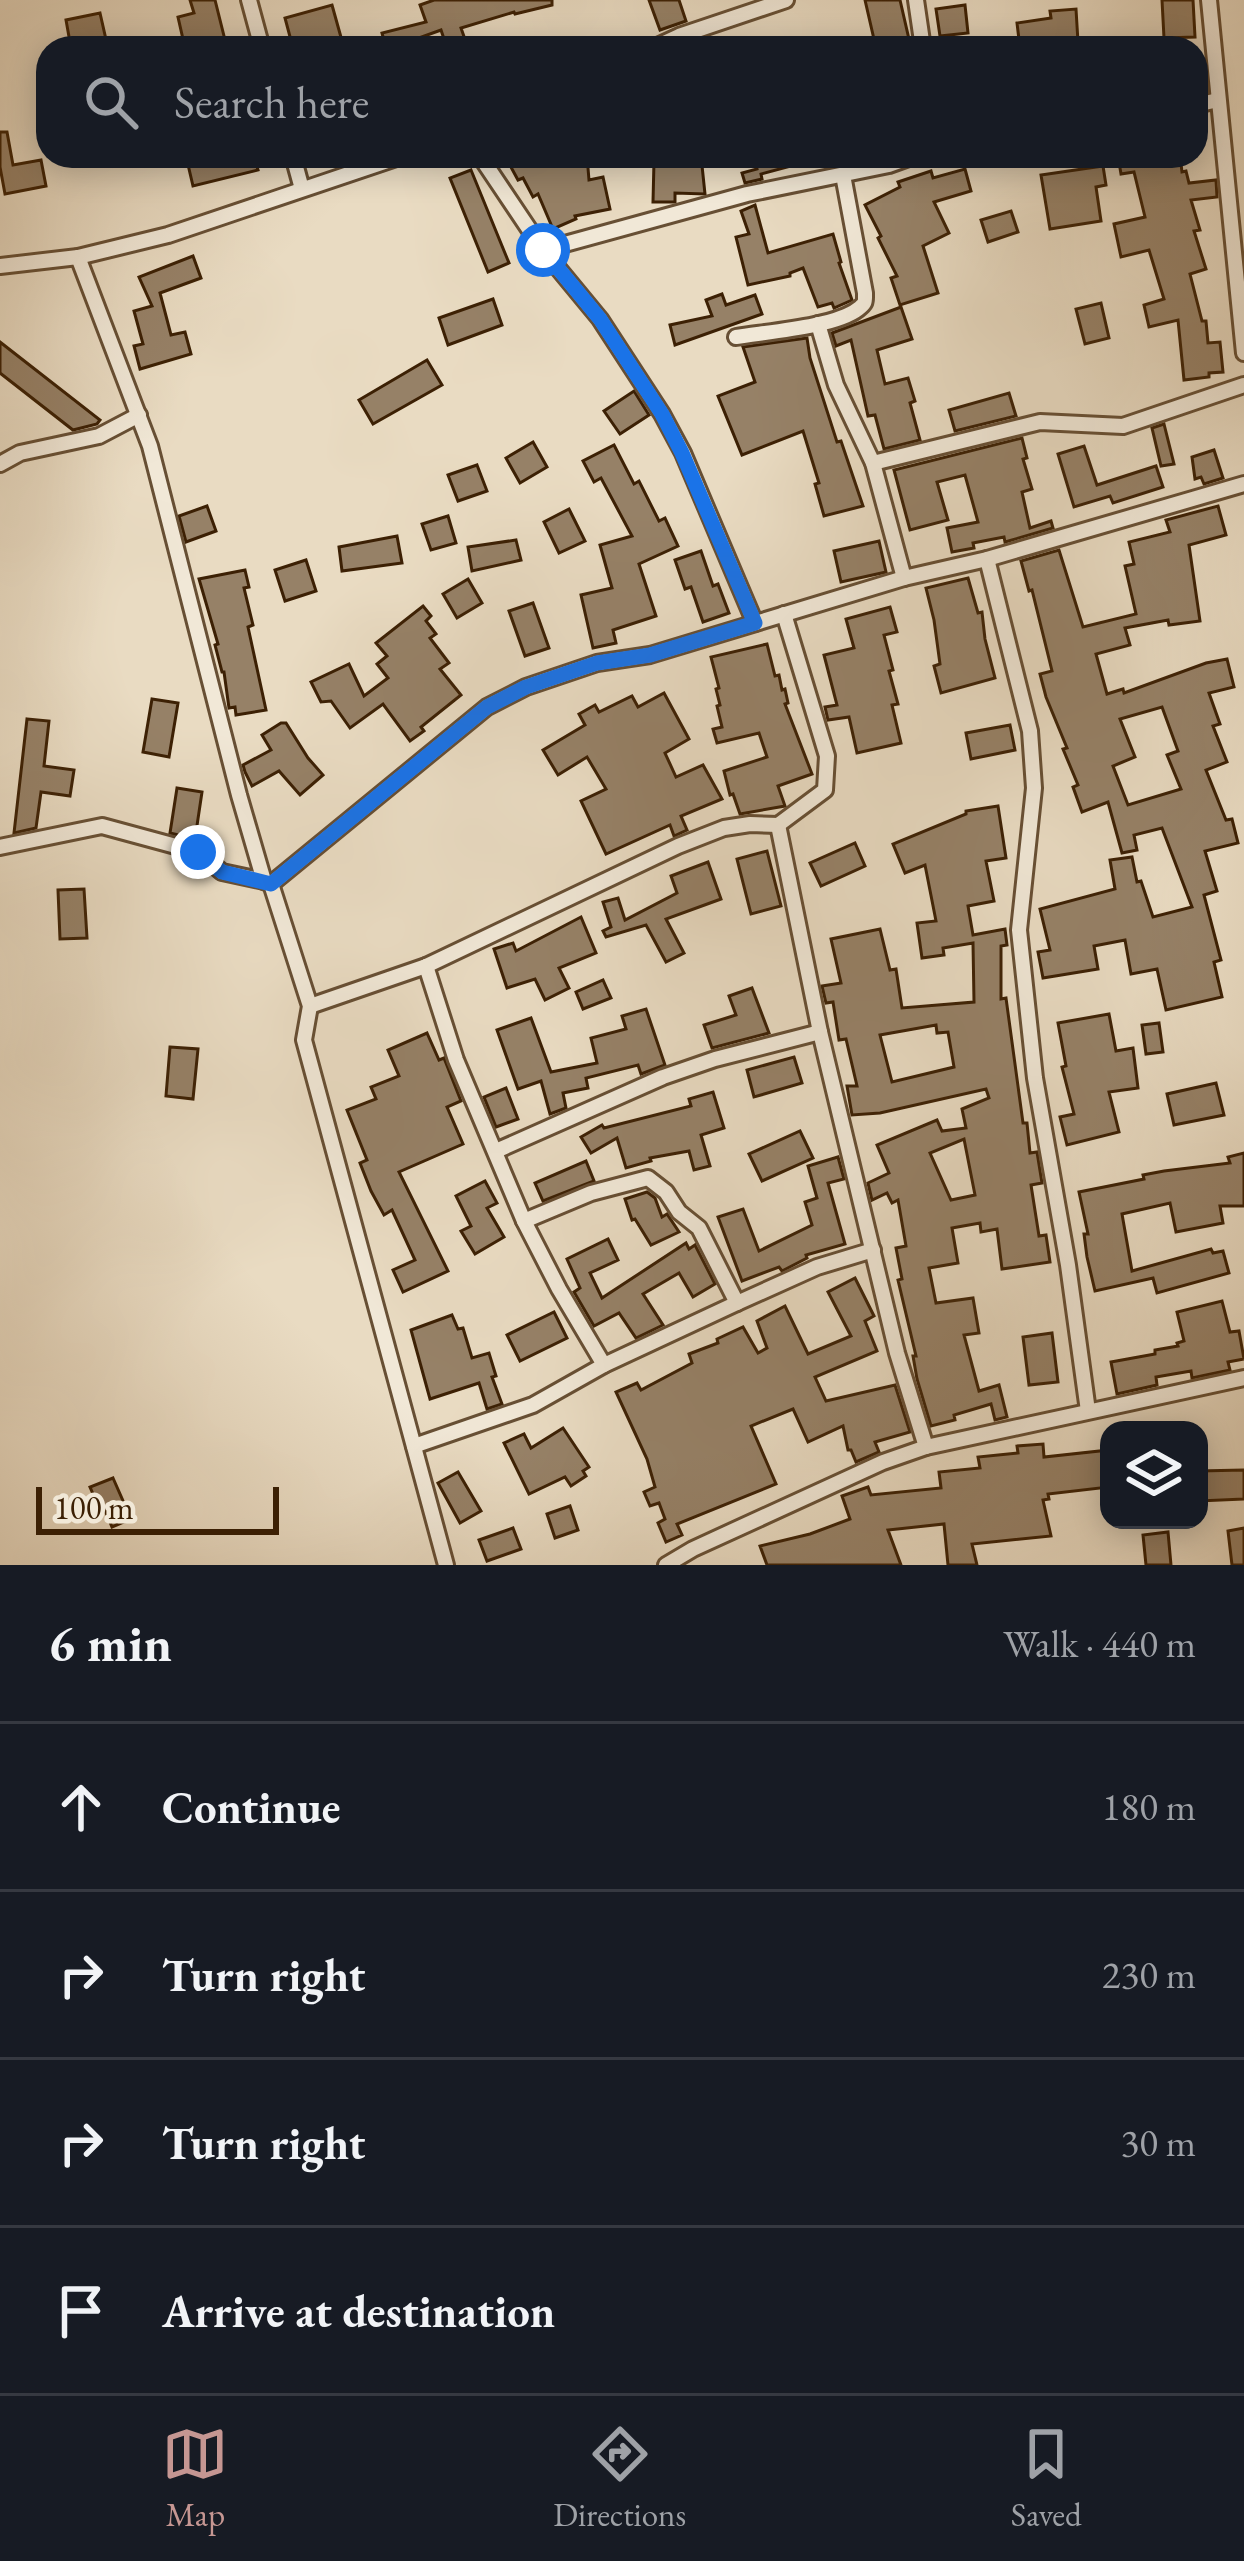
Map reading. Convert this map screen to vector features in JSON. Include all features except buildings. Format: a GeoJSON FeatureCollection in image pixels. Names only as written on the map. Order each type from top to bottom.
{"type":"FeatureCollection","features":[{"type":"Feature","properties":{"kind":"street"},"geometry":{"type":"LineString","coordinates":[[251,0],[259,36]]}},
{"type":"Feature","properties":{"kind":"street"},"geometry":{"type":"LineString","coordinates":[[679,36],[786,0]]}},
{"type":"Feature","properties":{"kind":"street"},"geometry":{"type":"LineString","coordinates":[[916,0],[921,36]]}},
{"type":"Feature","properties":{"kind":"street"},"geometry":{"type":"LineString","coordinates":[[1209,0],[1244,352]]}},
{"type":"Feature","properties":{"kind":"street"},"geometry":{"type":"LineString","coordinates":[[1208,102],[1218,100]]}},
{"type":"Feature","properties":{"kind":"street"},"geometry":{"type":"LineString","coordinates":[[296,168],[302,189]]}},
{"type":"Feature","properties":{"kind":"street"},"geometry":{"type":"LineString","coordinates":[[0,266],[78,257],[168,235],[366,168]]}},
{"type":"Feature","properties":{"kind":"street"},"geometry":{"type":"LineString","coordinates":[[488,168],[543,250],[600,319],[662,414],[755,623]]}},
{"type":"Feature","properties":{"kind":"street"},"geometry":{"type":"LineString","coordinates":[[543,250],[747,194],[869,168]]}},
{"type":"Feature","properties":{"kind":"street"},"geometry":{"type":"LineString","coordinates":[[736,337],[818,324],[853,312],[866,301],[843,175]]}},
{"type":"Feature","properties":{"kind":"street"},"geometry":{"type":"LineString","coordinates":[[78,257],[139,415],[239,795],[310,1006],[304,1040],[446,1565]]}},
{"type":"Feature","properties":{"kind":"street"},"geometry":{"type":"LineString","coordinates":[[818,324],[836,386],[873,463],[904,578]]}},
{"type":"Feature","properties":{"kind":"street"},"geometry":{"type":"LineString","coordinates":[[873,463],[1040,422],[1123,426],[1244,385]]}},
{"type":"Feature","properties":{"kind":"street"},"geometry":{"type":"LineString","coordinates":[[0,464],[20,453],[99,436],[139,415]]}},
{"type":"Feature","properties":{"kind":"street"},"geometry":{"type":"LineString","coordinates":[[267,883],[487,707],[526,687],[597,663],[650,655],[904,578],[988,559],[1244,484]]}},
{"type":"Feature","properties":{"kind":"street"},"geometry":{"type":"LineString","coordinates":[[988,559],[1030,731],[1034,788],[1019,930],[1035,1078],[1088,1411]]}},
{"type":"Feature","properties":{"kind":"street"},"geometry":{"type":"LineString","coordinates":[[310,1006],[426,966],[724,828],[778,826],[825,790],[827,757],[784,614]]}},
{"type":"Feature","properties":{"kind":"street"},"geometry":{"type":"LineString","coordinates":[[0,847],[102,826],[198,852],[222,872],[267,883]]}},
{"type":"Feature","properties":{"kind":"street"},"geometry":{"type":"LineString","coordinates":[[778,826],[820,1032],[901,1369],[926,1447]]}},
{"type":"Feature","properties":{"kind":"street"},"geometry":{"type":"LineString","coordinates":[[426,966],[456,1060],[524,1221],[604,1365]]}},
{"type":"Feature","properties":{"kind":"street"},"geometry":{"type":"LineString","coordinates":[[496,1151],[663,1078],[715,1059],[820,1032]]}},
{"type":"Feature","properties":{"kind":"street"},"geometry":{"type":"LineString","coordinates":[[524,1221],[591,1193],[648,1178],[699,1228],[737,1303]]}},
{"type":"Feature","properties":{"kind":"street"},"geometry":{"type":"LineString","coordinates":[[414,1447],[533,1406],[604,1365],[737,1303],[873,1250]]}},
{"type":"Feature","properties":{"kind":"street"},"geometry":{"type":"LineString","coordinates":[[666,1565],[883,1462],[926,1447],[1244,1378]]}},
{"type":"Feature","properties":{"kind":"route"},"geometry":{"type":"LineString","coordinates":[[198,852],[222,872],[271,884],[487,707],[526,687],[597,663],[650,655],[755,623],[662,414],[600,319],[543,250]]}}]}
